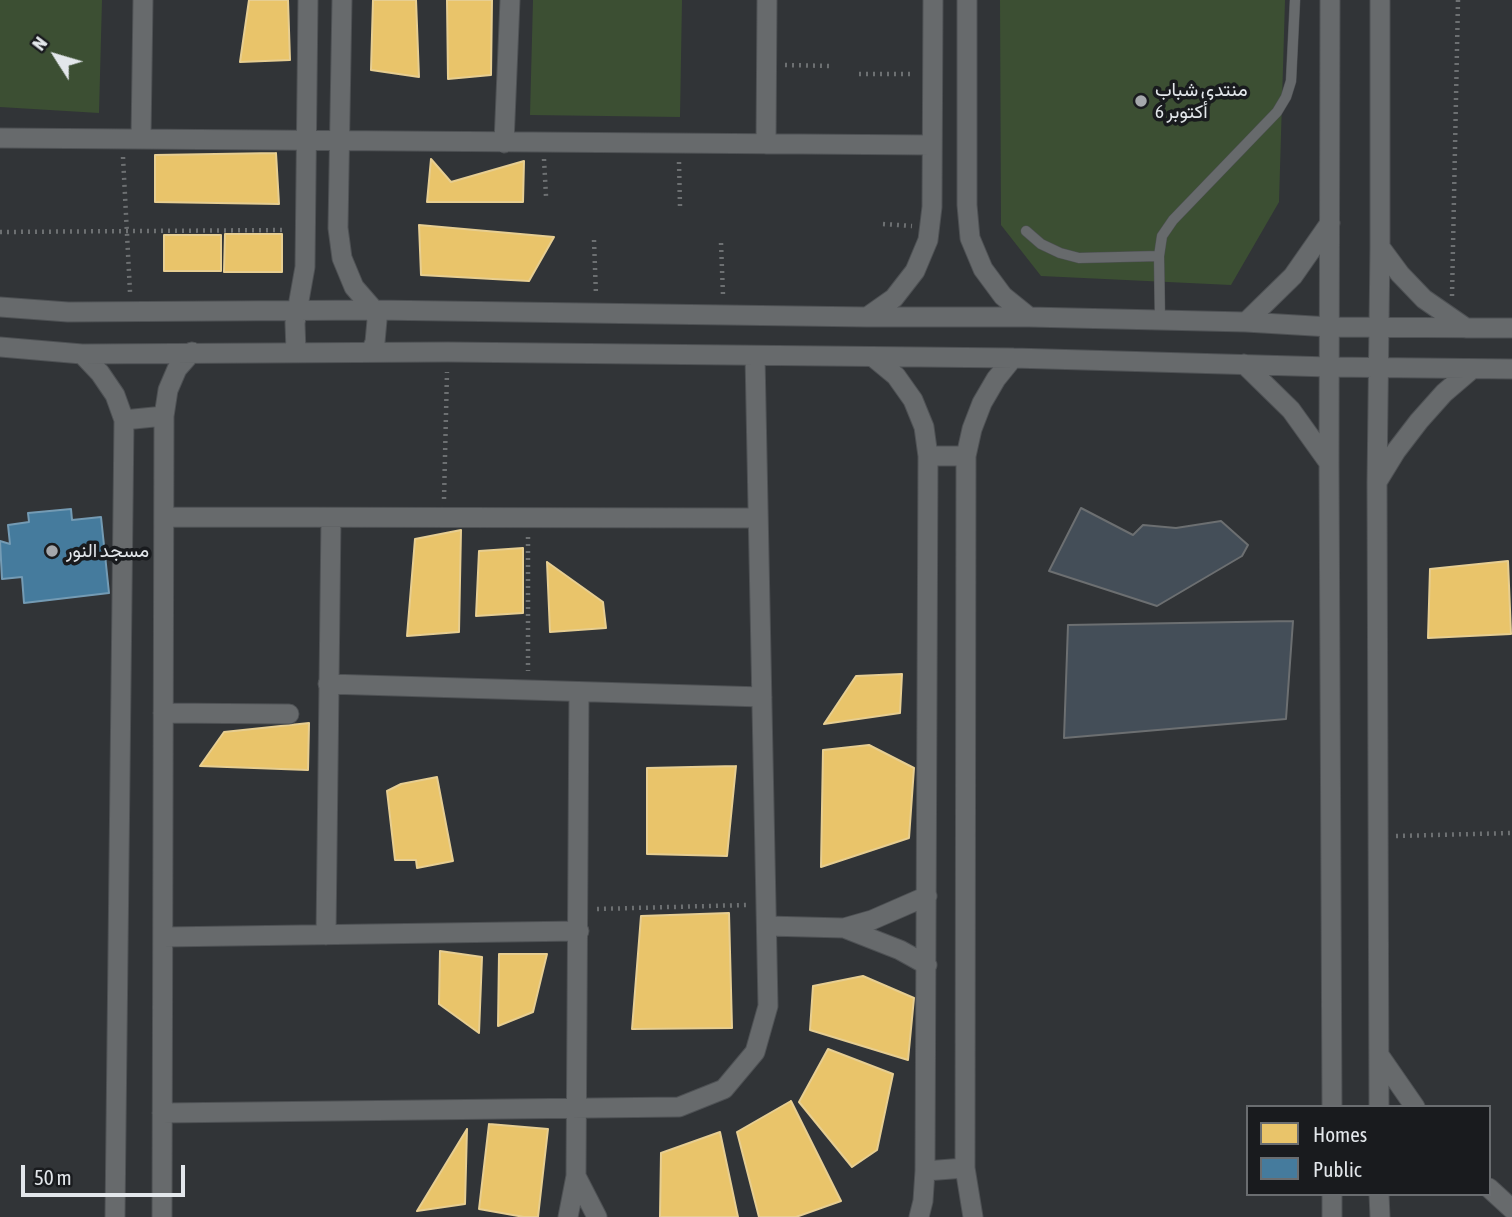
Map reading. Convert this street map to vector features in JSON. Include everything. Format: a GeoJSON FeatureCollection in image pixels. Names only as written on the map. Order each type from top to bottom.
{"type":"FeatureCollection","features":[{"type":"Feature","properties":{"kind":"street"},"geometry":{"type":"LineString","coordinates":[[132,139],[143,0]]}},
{"type":"Feature","properties":{"kind":"street"},"geometry":{"type":"LineString","coordinates":[[296,352],[294,335],[305,267],[308,0]]}},
{"type":"Feature","properties":{"kind":"street"},"geometry":{"type":"LineString","coordinates":[[342,0],[338,228],[342,258],[354,287],[374,310],[377,331],[371,351]]}},
{"type":"Feature","properties":{"kind":"street"},"geometry":{"type":"LineString","coordinates":[[505,143],[510,0]]}},
{"type":"Feature","properties":{"kind":"street"},"geometry":{"type":"LineString","coordinates":[[766,144],[767,0]]}},
{"type":"Feature","properties":{"kind":"street"},"geometry":{"type":"LineString","coordinates":[[867,317],[894,298],[915,271],[928,240],[933,0]]}},
{"type":"Feature","properties":{"kind":"street"},"geometry":{"type":"LineString","coordinates":[[967,0],[967,205],[970,238],[983,269],[1003,296],[1029,317]]}},
{"type":"Feature","properties":{"kind":"street"},"geometry":{"type":"LineString","coordinates":[[1330,0],[1332,1105]]}},
{"type":"Feature","properties":{"kind":"street"},"geometry":{"type":"LineString","coordinates":[[1379,1105],[1377,368],[1380,0]]}},
{"type":"Feature","properties":{"kind":"street"},"geometry":{"type":"LineString","coordinates":[[0,138],[932,145]]}},
{"type":"Feature","properties":{"kind":"street"},"geometry":{"type":"LineString","coordinates":[[1246,322],[1293,276],[1330,222]]}},
{"type":"Feature","properties":{"kind":"street"},"geometry":{"type":"LineString","coordinates":[[1380,247],[1400,274],[1424,299],[1459,324]]}},
{"type":"Feature","properties":{"kind":"street"},"geometry":{"type":"LineString","coordinates":[[0,307],[68,312],[374,310],[1029,317],[1246,322],[1330,327],[1459,324],[1512,328]]}},
{"type":"Feature","properties":{"kind":"street"},"geometry":{"type":"LineString","coordinates":[[0,347],[82,354],[371,351],[1013,358],[1512,369]]}},
{"type":"Feature","properties":{"kind":"street"},"geometry":{"type":"LineString","coordinates":[[162,1217],[164,416],[168,390],[177,369],[192,352]]}},
{"type":"Feature","properties":{"kind":"street"},"geometry":{"type":"LineString","coordinates":[[82,354],[100,373],[115,395],[124,420],[115,1217]]}},
{"type":"Feature","properties":{"kind":"street"},"geometry":{"type":"LineString","coordinates":[[162,1113],[679,1107],[724,1089],[755,1052],[768,1006],[755,356]]}},
{"type":"Feature","properties":{"kind":"street"},"geometry":{"type":"LineString","coordinates":[[873,357],[896,376],[913,400],[924,427],[928,456],[926,1171],[919,1217]]}},
{"type":"Feature","properties":{"kind":"street"},"geometry":{"type":"LineString","coordinates":[[974,1217],[964,1168],[966,456],[982,403],[1013,358]]}},
{"type":"Feature","properties":{"kind":"street"},"geometry":{"type":"LineString","coordinates":[[1244,364],[1291,410],[1329,463]]}},
{"type":"Feature","properties":{"kind":"street"},"geometry":{"type":"LineString","coordinates":[[1377,483],[1396,451],[1419,421],[1444,393],[1472,369]]}},
{"type":"Feature","properties":{"kind":"street"},"geometry":{"type":"LineString","coordinates":[[124,420],[164,416]]}},
{"type":"Feature","properties":{"kind":"street"},"geometry":{"type":"LineString","coordinates":[[928,456],[966,456]]}},
{"type":"Feature","properties":{"kind":"street"},"geometry":{"type":"LineString","coordinates":[[164,517],[758,519]]}},
{"type":"Feature","properties":{"kind":"street"},"geometry":{"type":"LineString","coordinates":[[326,935],[331,518]]}},
{"type":"Feature","properties":{"kind":"street"},"geometry":{"type":"LineString","coordinates":[[328,684],[762,697]]}},
{"type":"Feature","properties":{"kind":"street"},"geometry":{"type":"LineString","coordinates":[[568,1217],[576,1176],[579,692]]}},
{"type":"Feature","properties":{"kind":"street"},"geometry":{"type":"LineString","coordinates":[[163,713],[289,714]]}},
{"type":"Feature","properties":{"kind":"street"},"geometry":{"type":"LineString","coordinates":[[844,928],[882,916],[927,896]]}},
{"type":"Feature","properties":{"kind":"street"},"geometry":{"type":"LineString","coordinates":[[767,926],[844,928],[882,942],[927,965]]}},
{"type":"Feature","properties":{"kind":"street"},"geometry":{"type":"LineString","coordinates":[[163,937],[579,931]]}},
{"type":"Feature","properties":{"kind":"street"},"geometry":{"type":"LineString","coordinates":[[1379,1055],[1414,1105]]}},
{"type":"Feature","properties":{"kind":"street"},"geometry":{"type":"LineString","coordinates":[[926,1171],[964,1168]]}},
{"type":"Feature","properties":{"kind":"street"},"geometry":{"type":"LineString","coordinates":[[576,1176],[597,1217]]}},
{"type":"Feature","properties":{"kind":"street"},"geometry":{"type":"LineString","coordinates":[[1491,1190],[1512,1209]]}},
{"type":"Feature","properties":{"kind":"street"},"geometry":{"type":"LineString","coordinates":[[1332,1196],[1332,1217]]}},
{"type":"Feature","properties":{"kind":"street"},"geometry":{"type":"LineString","coordinates":[[1380,1196],[1380,1217]]}},
{"type":"Feature","properties":{"kind":"lane"},"geometry":{"type":"LineString","coordinates":[[1160,320],[1159,256],[1162,236],[1166,228],[1277,112],[1286,97],[1291,81],[1295,0]]}},
{"type":"Feature","properties":{"kind":"lane"},"geometry":{"type":"LineString","coordinates":[[1026,231],[1051,248],[1079,258],[1159,256]]}},
{"type":"Feature","properties":{"kind":"path"},"geometry":{"type":"LineString","coordinates":[[1458,0],[1459,324]]}},
{"type":"Feature","properties":{"kind":"path"},"geometry":{"type":"LineString","coordinates":[[767,65],[831,66]]}},
{"type":"Feature","properties":{"kind":"path"},"geometry":{"type":"LineString","coordinates":[[859,74],[932,74]]}},
{"type":"Feature","properties":{"kind":"path"},"geometry":{"type":"LineString","coordinates":[[131,312],[127,231],[132,139]]}},
{"type":"Feature","properties":{"kind":"path"},"geometry":{"type":"LineString","coordinates":[[544,143],[546,197]]}},
{"type":"Feature","properties":{"kind":"path"},"geometry":{"type":"LineString","coordinates":[[678,144],[680,206]]}},
{"type":"Feature","properties":{"kind":"path"},"geometry":{"type":"LineString","coordinates":[[883,224],[930,226]]}},
{"type":"Feature","properties":{"kind":"path"},"geometry":{"type":"LineString","coordinates":[[0,232],[306,230]]}},
{"type":"Feature","properties":{"kind":"path"},"geometry":{"type":"LineString","coordinates":[[594,240],[596,313]]}},
{"type":"Feature","properties":{"kind":"path"},"geometry":{"type":"LineString","coordinates":[[722,243],[723,315]]}},
{"type":"Feature","properties":{"kind":"path"},"geometry":{"type":"LineString","coordinates":[[443,518],[448,352]]}},
{"type":"Feature","properties":{"kind":"path"},"geometry":{"type":"LineString","coordinates":[[528,518],[528,690]]}},
{"type":"Feature","properties":{"kind":"path"},"geometry":{"type":"LineString","coordinates":[[1377,836],[1512,833]]}},
{"type":"Feature","properties":{"kind":"path"},"geometry":{"type":"LineString","coordinates":[[579,910],[766,904]]}},
{"type":"Feature","properties":{"kind":"green space"},"geometry":{"type":"Polygon","coordinates":[[[0,0],[102,0],[99,113],[0,107],[0,0]]]}},
{"type":"Feature","properties":{"kind":"green space"},"geometry":{"type":"Polygon","coordinates":[[[533,0],[682,0],[680,117],[530,115],[533,0]]]}},
{"type":"Feature","properties":{"kind":"green space","name":"منتدى شباب 6 أكتوبر"},"geometry":{"type":"Polygon","coordinates":[[[1000,0],[1285,0],[1279,202],[1231,285],[1041,276],[1001,225],[1000,0]]]}},
{"type":"Feature","properties":{"kind":"building: Homes"},"geometry":{"type":"Polygon","coordinates":[[[249,0],[288,0],[290,60],[240,62],[249,0]]]}},
{"type":"Feature","properties":{"kind":"building: Homes"},"geometry":{"type":"Polygon","coordinates":[[[373,0],[416,0],[419,77],[371,70],[373,0]]]}},
{"type":"Feature","properties":{"kind":"building: Homes"},"geometry":{"type":"Polygon","coordinates":[[[447,0],[492,0],[491,75],[448,79],[447,0]]]}},
{"type":"Feature","properties":{"kind":"building: Homes"},"geometry":{"type":"Polygon","coordinates":[[[276,153],[279,204],[155,202],[155,155],[276,153]]]}},
{"type":"Feature","properties":{"kind":"building: Homes"},"geometry":{"type":"Polygon","coordinates":[[[431,159],[451,182],[524,161],[523,202],[427,202],[431,159]]]}},
{"type":"Feature","properties":{"kind":"building: Homes"},"geometry":{"type":"Polygon","coordinates":[[[419,225],[554,237],[529,281],[421,275],[419,225]]]}},
{"type":"Feature","properties":{"kind":"building: Homes"},"geometry":{"type":"Polygon","coordinates":[[[225,234],[282,234],[282,272],[224,272],[225,234]]]}},
{"type":"Feature","properties":{"kind":"building: Homes"},"geometry":{"type":"Polygon","coordinates":[[[164,235],[221,235],[221,271],[164,271],[164,235]]]}},
{"type":"Feature","properties":{"kind":"building: Homes"},"geometry":{"type":"Polygon","coordinates":[[[461,530],[459,632],[407,636],[415,539],[461,530]]]}},
{"type":"Feature","properties":{"kind":"building: Homes"},"geometry":{"type":"Polygon","coordinates":[[[523,548],[523,613],[476,616],[479,551],[523,548]]]}},
{"type":"Feature","properties":{"kind":"building: Homes"},"geometry":{"type":"Polygon","coordinates":[[[1508,561],[1511,634],[1428,638],[1430,569],[1508,561]]]}},
{"type":"Feature","properties":{"kind":"building: Homes"},"geometry":{"type":"Polygon","coordinates":[[[547,562],[603,602],[606,628],[550,632],[547,562]]]}},
{"type":"Feature","properties":{"kind":"building: Homes"},"geometry":{"type":"Polygon","coordinates":[[[902,674],[900,713],[824,724],[856,676],[902,674]]]}},
{"type":"Feature","properties":{"kind":"building: Homes"},"geometry":{"type":"Polygon","coordinates":[[[309,723],[308,770],[200,766],[224,732],[309,723]]]}},
{"type":"Feature","properties":{"kind":"building: Homes"},"geometry":{"type":"Polygon","coordinates":[[[869,745],[914,768],[909,838],[821,867],[823,750],[869,745]]]}},
{"type":"Feature","properties":{"kind":"building: Homes"},"geometry":{"type":"Polygon","coordinates":[[[736,766],[727,856],[647,854],[647,768],[736,766]]]}},
{"type":"Feature","properties":{"kind":"building: Homes"},"geometry":{"type":"Polygon","coordinates":[[[437,777],[453,861],[417,868],[416,860],[395,860],[387,791],[401,784],[437,777]]]}},
{"type":"Feature","properties":{"kind":"building: Homes"},"geometry":{"type":"Polygon","coordinates":[[[729,913],[732,1028],[632,1029],[641,916],[729,913]]]}},
{"type":"Feature","properties":{"kind":"building: Homes"},"geometry":{"type":"Polygon","coordinates":[[[440,951],[482,957],[479,1033],[439,1004],[440,951]]]}},
{"type":"Feature","properties":{"kind":"building: Homes"},"geometry":{"type":"Polygon","coordinates":[[[499,954],[547,954],[533,1012],[498,1026],[499,954]]]}},
{"type":"Feature","properties":{"kind":"building: Homes"},"geometry":{"type":"Polygon","coordinates":[[[863,976],[914,998],[908,1060],[810,1030],[813,986],[863,976]]]}},
{"type":"Feature","properties":{"kind":"building: Homes"},"geometry":{"type":"Polygon","coordinates":[[[828,1049],[893,1074],[877,1150],[852,1167],[799,1102],[828,1049]]]}},
{"type":"Feature","properties":{"kind":"building: Homes"},"geometry":{"type":"Polygon","coordinates":[[[791,1101],[841,1201],[796,1217],[759,1217],[737,1132],[791,1101]]]}},
{"type":"Feature","properties":{"kind":"building: Homes"},"geometry":{"type":"Polygon","coordinates":[[[489,1124],[548,1129],[538,1217],[479,1209],[489,1124]]]}},
{"type":"Feature","properties":{"kind":"building: Homes"},"geometry":{"type":"Polygon","coordinates":[[[467,1129],[465,1204],[417,1211],[467,1129]]]}},
{"type":"Feature","properties":{"kind":"building: Homes"},"geometry":{"type":"Polygon","coordinates":[[[720,1132],[738,1217],[660,1217],[661,1153],[720,1132]]]}},
{"type":"Feature","properties":{"kind":"building: Public","name":"مسجد النور"},"geometry":{"type":"Polygon","coordinates":[[[71,509],[72,520],[101,517],[109,593],[24,603],[22,577],[2,579],[0,541],[10,544],[8,525],[29,522],[28,513],[71,509]]]}},
{"type":"Feature","properties":{"kind":"building: Other"},"geometry":{"type":"Polygon","coordinates":[[[1081,508],[1133,535],[1143,525],[1176,528],[1221,521],[1248,545],[1242,556],[1157,606],[1049,571],[1081,508]]]}},
{"type":"Feature","properties":{"kind":"building: Other"},"geometry":{"type":"Polygon","coordinates":[[[1293,621],[1286,719],[1064,738],[1068,625],[1293,621]]]}},
{"type":"Feature","properties":{"kind":"place","name":"منتدى شباب 6 أكتوبر"},"geometry":{"type":"Point","coordinates":[1141,101]}},
{"type":"Feature","properties":{"kind":"place","name":"مسجد النور"},"geometry":{"type":"Point","coordinates":[52,551]}}]}
